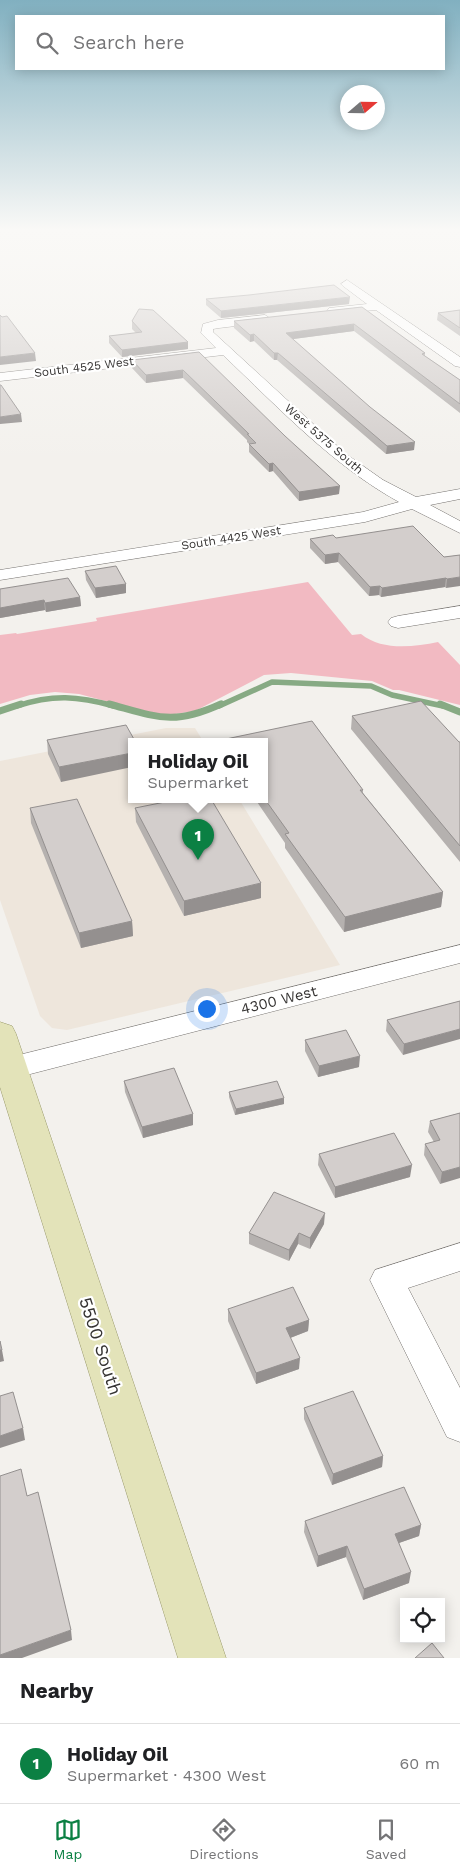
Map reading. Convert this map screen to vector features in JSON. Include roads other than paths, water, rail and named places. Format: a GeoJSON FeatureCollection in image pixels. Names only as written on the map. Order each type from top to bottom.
{"type":"FeatureCollection","features":[{"type":"Feature","properties":{"kind":"main road","name":"5500 South"},"geometry":{"type":"LineString","coordinates":[[4,1057],[202,1658]]}},
{"type":"Feature","properties":{"kind":"street"},"geometry":{"type":"LineString","coordinates":[[325,312],[375,306]]}},
{"type":"Feature","properties":{"kind":"street"},"geometry":{"type":"LineString","coordinates":[[379,306],[460,363]]}},
{"type":"Feature","properties":{"kind":"street","name":"West 5375 South"},"geometry":{"type":"LineString","coordinates":[[276,317],[218,324],[207,327],[207,333],[341,456],[377,483],[460,528]]}},
{"type":"Feature","properties":{"kind":"street","name":"South 4525 West"},"geometry":{"type":"LineString","coordinates":[[0,377],[227,351]]}},
{"type":"Feature","properties":{"kind":"street","name":"South 4425 West"},"geometry":{"type":"LineString","coordinates":[[0,575],[365,517],[413,503],[460,494]]}},
{"type":"Feature","properties":{"kind":"street"},"geometry":{"type":"LineString","coordinates":[[398,622],[460,612]]}},
{"type":"Feature","properties":{"kind":"street","name":"4300 West"},"geometry":{"type":"LineString","coordinates":[[4,1057],[460,954]]}},
{"type":"Feature","properties":{"kind":"street"},"geometry":{"type":"LineString","coordinates":[[460,1257],[387,1280],[460,1425]]}},
{"type":"Feature","properties":{"kind":"waterway"},"geometry":{"type":"LineString","coordinates":[[219,706],[272,682],[371,686],[392,695],[443,706]]}},
{"type":"Feature","properties":{"kind":"waterway"},"geometry":{"type":"LineString","coordinates":[[17,706],[54,698],[77,698],[114,706]]}},
{"type":"Feature","properties":{"kind":"waterway"},"geometry":{"type":"LineString","coordinates":[[0,711],[21,704]]}},
{"type":"Feature","properties":{"kind":"waterway"},"geometry":{"type":"LineString","coordinates":[[109,704],[140,713],[165,717],[190,715],[221,704]]}},
{"type":"Feature","properties":{"kind":"waterway"},"geometry":{"type":"LineString","coordinates":[[440,704],[460,712]]}},
{"type":"Feature","properties":{"kind":"place","name":"Holiday Oil"},"geometry":{"type":"Point","coordinates":[198,860]}}]}
